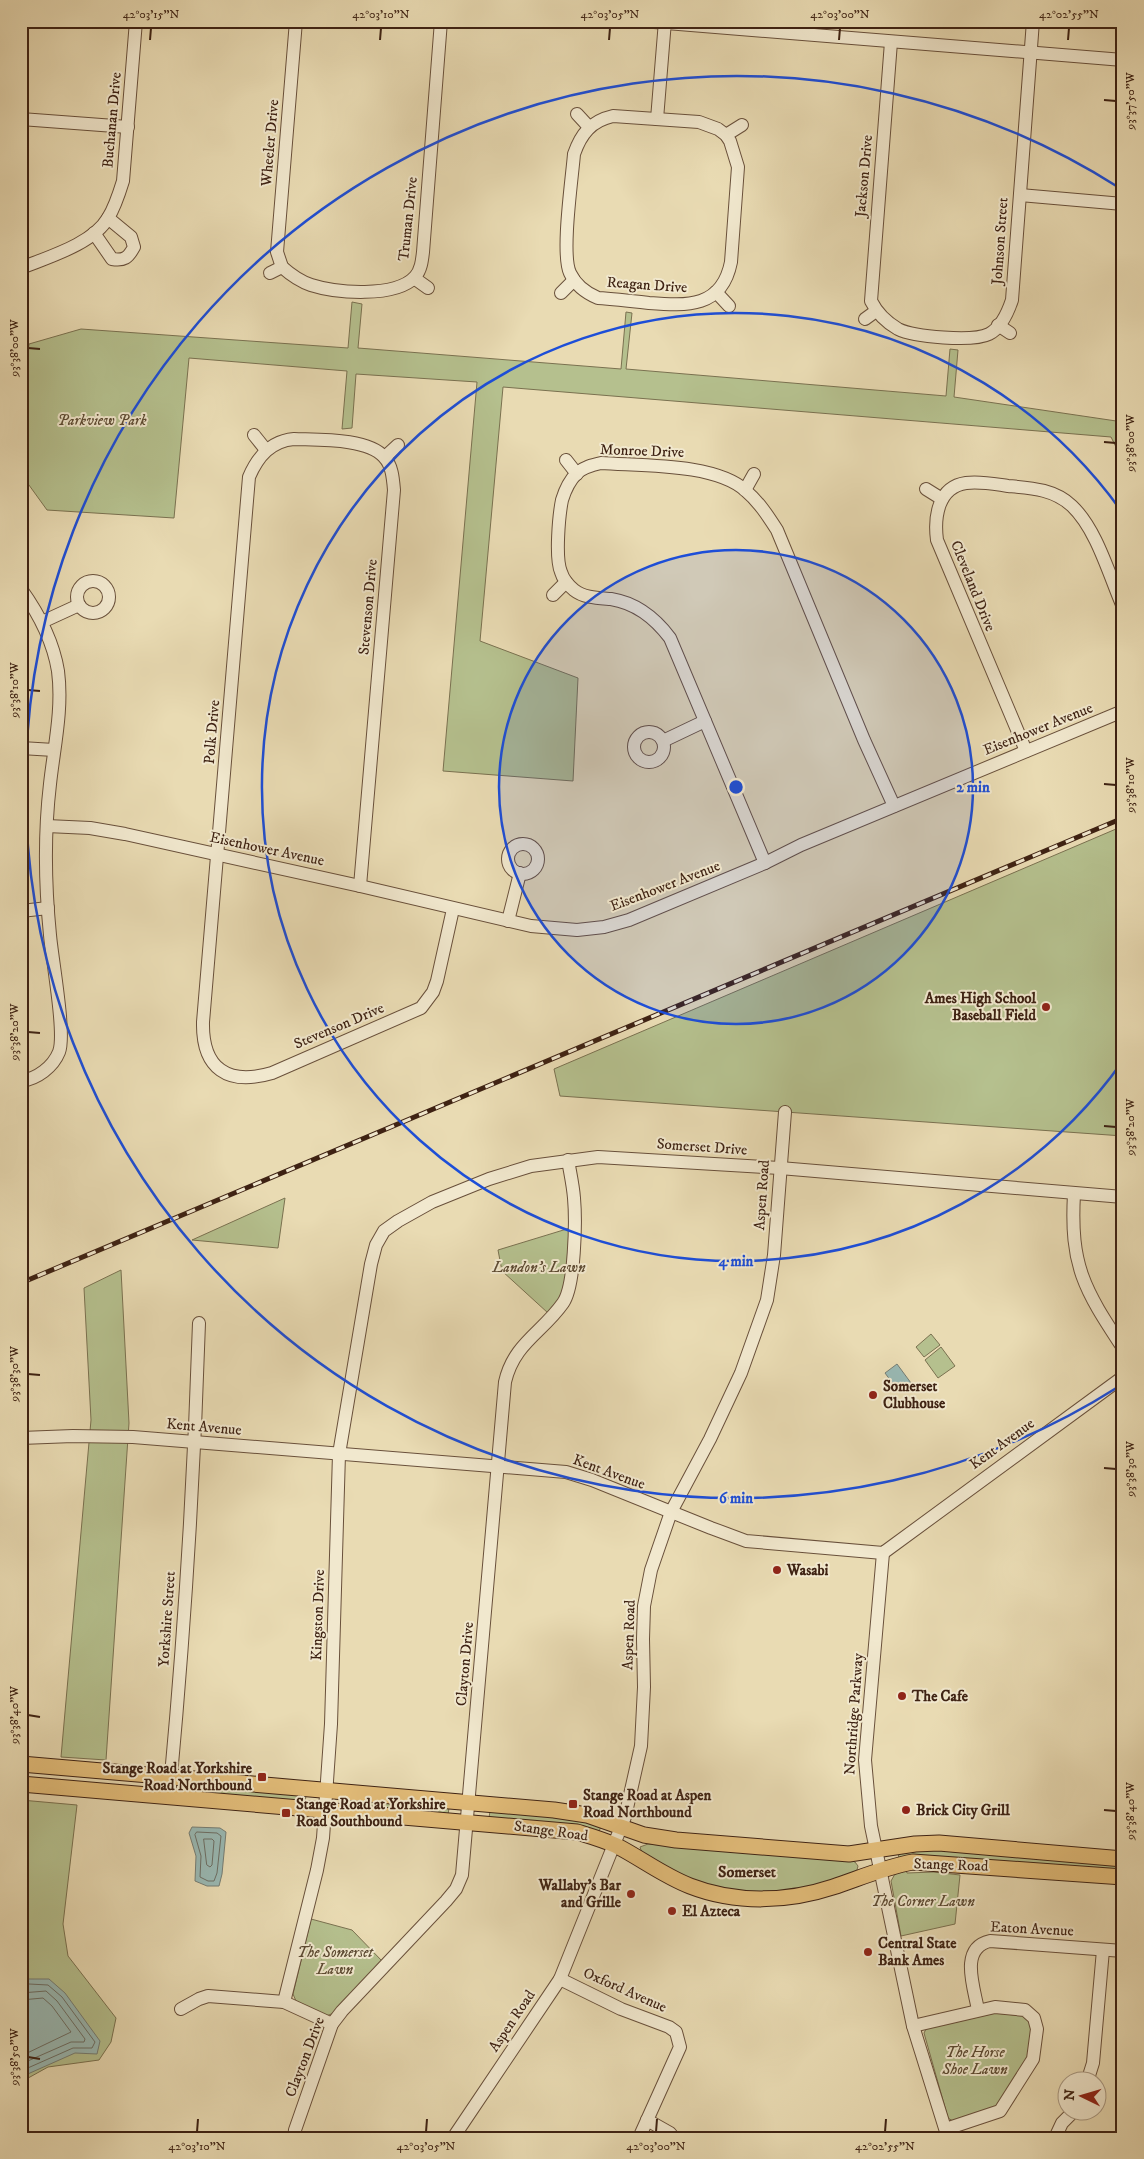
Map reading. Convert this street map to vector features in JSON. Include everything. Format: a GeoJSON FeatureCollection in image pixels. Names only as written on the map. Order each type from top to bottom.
{"type":"FeatureCollection","features":[{"type":"Feature","properties":{"kind":"main road","name":"Stange Road"},"geometry":{"type":"LineString","coordinates":[[21,1764],[576,1813],[598,1818],[644,1835],[676,1840],[840,1854],[915,1844],[939,1843],[1123,1859]]}},
{"type":"Feature","properties":{"kind":"main road","name":"Stange Road"},"geometry":{"type":"LineString","coordinates":[[21,1784],[577,1832],[615,1845],[665,1875],[686,1884],[710,1892],[742,1898],[762,1899],[799,1896],[834,1887],[879,1870],[913,1862],[1123,1877]]}},
{"type":"Feature","properties":{"kind":"street","name":"Buchanan Drive"},"geometry":{"type":"LineString","coordinates":[[21,268],[70,248],[94,234],[108,218],[117,201],[123,182],[136,21]]}},
{"type":"Feature","properties":{"kind":"street","name":"Wheeler Drive"},"geometry":{"type":"LineString","coordinates":[[282,267],[277,252],[296,21]]}},
{"type":"Feature","properties":{"kind":"street","name":"Truman Drive"},"geometry":{"type":"LineString","coordinates":[[282,267],[295,278],[326,288],[376,292],[391,289],[414,278],[421,267],[423,252],[441,21]]}},
{"type":"Feature","properties":{"kind":"street"},"geometry":{"type":"LineString","coordinates":[[642,21],[1123,60]]}},
{"type":"Feature","properties":{"kind":"street","name":"Johnson Street"},"geometry":{"type":"LineString","coordinates":[[998,326],[1007,315],[1012,300],[1033,21]]}},
{"type":"Feature","properties":{"kind":"street"},"geometry":{"type":"LineString","coordinates":[[658,119],[665,22]]}},
{"type":"Feature","properties":{"kind":"street","name":"Jackson Drive"},"geometry":{"type":"LineString","coordinates":[[876,312],[871,301],[871,289],[892,42]]}},
{"type":"Feature","properties":{"kind":"street"},"geometry":{"type":"LineString","coordinates":[[578,114],[589,127]]}},
{"type":"Feature","properties":{"kind":"street"},"geometry":{"type":"LineString","coordinates":[[561,293],[574,280],[569,272],[567,247],[574,154],[578,142],[589,127],[597,121],[613,116],[658,119],[709,125],[726,135],[730,141],[738,167],[731,262],[729,274],[716,292],[729,306]]}},
{"type":"Feature","properties":{"kind":"street"},"geometry":{"type":"LineString","coordinates":[[21,119],[128,128]]}},
{"type":"Feature","properties":{"kind":"street"},"geometry":{"type":"LineString","coordinates":[[726,135],[742,125]]}},
{"type":"Feature","properties":{"kind":"street"},"geometry":{"type":"LineString","coordinates":[[1020,195],[1123,204]]}},
{"type":"Feature","properties":{"kind":"street"},"geometry":{"type":"LineString","coordinates":[[94,234],[112,259],[121,261],[129,257],[134,247],[131,237],[108,218]]}},
{"type":"Feature","properties":{"kind":"street"},"geometry":{"type":"LineString","coordinates":[[270,273],[282,267]]}},
{"type":"Feature","properties":{"kind":"street"},"geometry":{"type":"LineString","coordinates":[[414,278],[428,288]]}},
{"type":"Feature","properties":{"kind":"street","name":"Reagan Drive"},"geometry":{"type":"LineString","coordinates":[[574,280],[587,293],[598,298],[681,306],[706,300],[716,292]]}},
{"type":"Feature","properties":{"kind":"street"},"geometry":{"type":"LineString","coordinates":[[865,319],[876,312],[898,329],[916,334],[976,338],[991,333],[998,326],[1010,333]]}},
{"type":"Feature","properties":{"kind":"street"},"geometry":{"type":"LineString","coordinates":[[254,435],[266,450],[283,440],[294,439],[364,445],[376,449],[385,457],[398,445]]}},
{"type":"Feature","properties":{"kind":"street","name":"Polk Drive"},"geometry":{"type":"LineString","coordinates":[[203,1022],[219,855],[249,476],[253,466],[266,450]]}},
{"type":"Feature","properties":{"kind":"street","name":"Stevenson Drive"},"geometry":{"type":"LineString","coordinates":[[360,886],[394,490],[392,476],[385,457]]}},
{"type":"Feature","properties":{"kind":"street"},"geometry":{"type":"LineString","coordinates":[[566,460],[577,474],[568,484],[562,500],[558,553],[560,571],[566,582],[576,591],[590,597],[613,600],[637,608],[659,624],[670,638],[765,863]]}},
{"type":"Feature","properties":{"kind":"street","name":"Monroe Drive"},"geometry":{"type":"LineString","coordinates":[[577,474],[587,466],[601,463],[689,469],[729,480],[745,490],[763,509],[777,530],[860,731],[894,806]]}},
{"type":"Feature","properties":{"kind":"street"},"geometry":{"type":"LineString","coordinates":[[745,490],[754,474]]}},
{"type":"Feature","properties":{"kind":"street"},"geometry":{"type":"LineString","coordinates":[[926,489],[942,499],[956,486],[975,482],[1034,488],[1062,498],[1081,516],[1092,533],[1123,607]]}},
{"type":"Feature","properties":{"kind":"street","name":"Cleveland Drive"},"geometry":{"type":"LineString","coordinates":[[942,499],[935,518],[937,540],[1026,751]]}},
{"type":"Feature","properties":{"kind":"street"},"geometry":{"type":"LineString","coordinates":[[553,595],[566,582]]}},
{"type":"Feature","properties":{"kind":"street"},"geometry":{"type":"LineString","coordinates":[[21,589],[42,622],[53,650],[60,691],[47,826],[46,874],[61,1033],[59,1051],[51,1065],[40,1074],[21,1081]]}},
{"type":"Feature","properties":{"kind":"street"},"geometry":{"type":"LineString","coordinates":[[42,622],[79,605]]}},
{"type":"Feature","properties":{"kind":"street","name":"Eisenhower Avenue"},"geometry":{"type":"LineString","coordinates":[[47,826],[90,828],[125,834],[508,921],[555,929],[577,930],[604,927],[630,920],[765,863],[801,845],[1123,711]]}},
{"type":"Feature","properties":{"kind":"street"},"geometry":{"type":"LineString","coordinates":[[663,741],[705,721]]}},
{"type":"Feature","properties":{"kind":"street"},"geometry":{"type":"LineString","coordinates":[[21,748],[54,750]]}},
{"type":"Feature","properties":{"kind":"street"},"geometry":{"type":"LineString","coordinates":[[508,921],[520,874]]}},
{"type":"Feature","properties":{"kind":"street"},"geometry":{"type":"LineString","coordinates":[[21,911],[48,908]]}},
{"type":"Feature","properties":{"kind":"street","name":"Stevenson Drive"},"geometry":{"type":"LineString","coordinates":[[203,1022],[204,1047],[216,1066],[234,1076],[246,1078],[272,1073],[412,1013],[428,1000],[435,986],[453,909]]}},
{"type":"Feature","properties":{"kind":"street","name":"Aspen Road"},"geometry":{"type":"LineString","coordinates":[[453,2138],[560,1979],[621,1828],[633,1788],[641,1746],[644,1687],[644,1606],[651,1570],[671,1512],[710,1439],[740,1373],[767,1300],[774,1255],[786,1112]]}},
{"type":"Feature","properties":{"kind":"street","name":"Somerset Drive"},"geometry":{"type":"LineString","coordinates":[[384,1231],[432,1202],[489,1179],[531,1166],[598,1157],[780,1168],[1123,1198]]}},
{"type":"Feature","properties":{"kind":"street","name":"Clayton Drive"},"geometry":{"type":"LineString","coordinates":[[294,2138],[295,2130],[332,2024],[456,1889],[462,1874],[470,1803],[505,1382],[509,1366],[517,1352],[564,1302],[570,1286],[574,1197],[568,1160]]}},
{"type":"Feature","properties":{"kind":"street"},"geometry":{"type":"LineString","coordinates":[[1074,1194],[1073,1239],[1080,1274],[1099,1313],[1123,1348]]}},
{"type":"Feature","properties":{"kind":"street","name":"Kingston Drive"},"geometry":{"type":"LineString","coordinates":[[284,2002],[320,1854],[327,1791],[331,1724],[339,1454],[371,1264],[376,1245],[384,1231]]}},
{"type":"Feature","properties":{"kind":"street","name":"Yorkshire Street"},"geometry":{"type":"LineString","coordinates":[[168,1797],[186,1592],[195,1443],[199,1324]]}},
{"type":"Feature","properties":{"kind":"street","name":"Kent Avenue"},"geometry":{"type":"LineString","coordinates":[[21,1438],[73,1436],[133,1437],[566,1472],[592,1480],[746,1540],[882,1553],[1123,1377]]}},
{"type":"Feature","properties":{"kind":"street","name":"Northridge Parkway"},"geometry":{"type":"LineString","coordinates":[[882,1553],[865,1760],[867,1799],[879,1870],[913,2026],[947,2133]]}},
{"type":"Feature","properties":{"kind":"street","name":"Eaton Avenue"},"geometry":{"type":"LineString","coordinates":[[978,2010],[970,1963],[974,1950],[981,1943],[990,1940],[1123,1951]]}},
{"type":"Feature","properties":{"kind":"street"},"geometry":{"type":"LineString","coordinates":[[1091,2072],[1104,1950]]}},
{"type":"Feature","properties":{"kind":"street","name":"Oxford Avenue"},"geometry":{"type":"LineString","coordinates":[[560,1979],[621,2009],[669,2027],[676,2032],[680,2047],[647,2120]]}},
{"type":"Feature","properties":{"kind":"street"},"geometry":{"type":"LineString","coordinates":[[181,2009],[199,1998],[208,1996],[284,2002],[332,2024]]}},
{"type":"Feature","properties":{"kind":"street"},"geometry":{"type":"LineString","coordinates":[[913,2026],[995,2007],[1025,2010],[1034,2018],[1037,2029],[1033,2059],[1000,2111],[947,2133]]}},
{"type":"Feature","properties":{"kind":"street"},"geometry":{"type":"LineString","coordinates":[[639,2138],[647,2120],[670,2133],[674,2138]]}},
{"type":"Feature","properties":{"kind":"street"},"geometry":{"type":"LineString","coordinates":[[1055,2138],[1063,2122]]}},
{"type":"Feature","properties":{"kind":"green space","name":"Parkview Park"},"geometry":{"type":"Polygon","coordinates":[[[352,302],[362,304],[358,348],[621,369],[626,312],[632,313],[626,369],[946,396],[950,349],[958,350],[954,397],[1123,422],[1123,461],[1111,437],[503,387],[480,641],[578,678],[573,781],[443,771],[477,382],[356,374],[352,428],[342,429],[347,371],[189,358],[174,518],[47,510],[21,474],[21,417],[29,344],[81,329],[348,348],[352,302]]]}},
{"type":"Feature","properties":{"kind":"green space"},"geometry":{"type":"Polygon","coordinates":[[[1123,826],[1123,1136],[560,1096],[554,1069],[1123,826]]]}},
{"type":"Feature","properties":{"kind":"green space"},"geometry":{"type":"Polygon","coordinates":[[[285,1198],[278,1248],[192,1240],[285,1198]]]}},
{"type":"Feature","properties":{"kind":"green space","name":"Landon's Lawn"},"geometry":{"type":"Polygon","coordinates":[[[570,1228],[566,1282],[563,1294],[548,1313],[502,1271],[498,1250],[570,1228]]]}},
{"type":"Feature","properties":{"kind":"green space"},"geometry":{"type":"Polygon","coordinates":[[[121,1270],[129,1423],[106,1760],[61,1757],[91,1420],[84,1288],[121,1270]]]}},
{"type":"Feature","properties":{"kind":"green space"},"geometry":{"type":"Polygon","coordinates":[[[931,1334],[940,1345],[924,1357],[916,1347],[931,1334]]]}},
{"type":"Feature","properties":{"kind":"green space"},"geometry":{"type":"Polygon","coordinates":[[[941,1347],[955,1366],[938,1378],[925,1360],[941,1347]]]}},
{"type":"Feature","properties":{"kind":"green space"},"geometry":{"type":"Polygon","coordinates":[[[187,1785],[306,1796],[305,1802],[186,1792],[187,1785]]]}},
{"type":"Feature","properties":{"kind":"green space"},"geometry":{"type":"Polygon","coordinates":[[[346,1799],[449,1808],[448,1815],[346,1806],[346,1799]]]}},
{"type":"Feature","properties":{"kind":"green space"},"geometry":{"type":"Polygon","coordinates":[[[21,1800],[77,1805],[63,1924],[68,1956],[116,2018],[111,2042],[99,2060],[48,2067],[21,2082],[21,1800]]]}},
{"type":"Feature","properties":{"kind":"green space"},"geometry":{"type":"Polygon","coordinates":[[[490,1811],[575,1819],[601,1827],[598,1833],[489,1818],[490,1811]]]}},
{"type":"Feature","properties":{"kind":"green space"},"geometry":{"type":"Polygon","coordinates":[[[648,1844],[852,1861],[858,1866],[857,1870],[818,1886],[774,1893],[752,1893],[709,1886],[689,1880],[642,1853],[640,1847],[648,1844]]]}},
{"type":"Feature","properties":{"kind":"green space"},"geometry":{"type":"Polygon","coordinates":[[[933,1850],[1123,1866],[1123,1873],[899,1859],[898,1852],[933,1850]]]}},
{"type":"Feature","properties":{"kind":"green space","name":"The Corner Lawn"},"geometry":{"type":"Polygon","coordinates":[[[906,1870],[907,1873],[934,1872],[960,1875],[955,1924],[901,1936],[891,1881],[895,1874],[906,1870]]]}},
{"type":"Feature","properties":{"kind":"green space","name":"The Somerset Lawn"},"geometry":{"type":"Polygon","coordinates":[[[311,1919],[352,1930],[382,1961],[334,2013],[326,2016],[296,2001],[293,1994],[311,1919]]]}},
{"type":"Feature","properties":{"kind":"green space","name":"The Horse Shoe Lawn"},"geometry":{"type":"Polygon","coordinates":[[[995,2013],[1024,2016],[1031,2024],[1030,2053],[997,2107],[953,2121],[948,2118],[924,2033],[926,2029],[995,2013]]]}},
{"type":"Feature","properties":{"kind":"water"},"geometry":{"type":"Polygon","coordinates":[[[897,1364],[911,1383],[899,1392],[885,1373],[897,1364]]]}},
{"type":"Feature","properties":{"kind":"water"},"geometry":{"type":"Polygon","coordinates":[[[192,1827],[220,1828],[226,1832],[219,1886],[207,1886],[195,1881],[196,1856],[189,1833],[192,1827]]]}},
{"type":"Feature","properties":{"kind":"water"},"geometry":{"type":"Polygon","coordinates":[[[27,1979],[49,1979],[65,1993],[100,2041],[97,2054],[75,2053],[21,2077],[21,1982],[27,1979]]]}},
{"type":"Feature","properties":{"kind":"railway"},"geometry":{"type":"LineString","coordinates":[[21,1283],[1123,818]]}},
{"type":"Feature","properties":{"kind":"place","name":"Ames High School Baseball Field"},"geometry":{"type":"Point","coordinates":[1046,1007]}},
{"type":"Feature","properties":{"kind":"place","name":"Somerset Clubhouse"},"geometry":{"type":"Point","coordinates":[873,1395]}},
{"type":"Feature","properties":{"kind":"place","name":"Wasabi"},"geometry":{"type":"Point","coordinates":[777,1570]}},
{"type":"Feature","properties":{"kind":"place","name":"The Cafe"},"geometry":{"type":"Point","coordinates":[902,1696]}},
{"type":"Feature","properties":{"kind":"place","name":"Stange Road at Yorkshire Road Northbound"},"geometry":{"type":"Point","coordinates":[262,1777]}},
{"type":"Feature","properties":{"kind":"place","name":"Stange Road at Aspen Road Northbound"},"geometry":{"type":"Point","coordinates":[573,1804]}},
{"type":"Feature","properties":{"kind":"place","name":"Brick City Grill"},"geometry":{"type":"Point","coordinates":[906,1810]}},
{"type":"Feature","properties":{"kind":"place","name":"Stange Road at Yorkshire Road Southbound"},"geometry":{"type":"Point","coordinates":[286,1813]}},
{"type":"Feature","properties":{"kind":"place","name":"Wallaby's Bar and Grille"},"geometry":{"type":"Point","coordinates":[631,1894]}},
{"type":"Feature","properties":{"kind":"place","name":"El Azteca"},"geometry":{"type":"Point","coordinates":[672,1911]}},
{"type":"Feature","properties":{"kind":"place","name":"Central State Bank Ames"},"geometry":{"type":"Point","coordinates":[868,1952]}},
{"type":"Feature","properties":{"kind":"district","name":"Somerset"},"geometry":{"type":"Point","coordinates":[747,1872]}}]}
